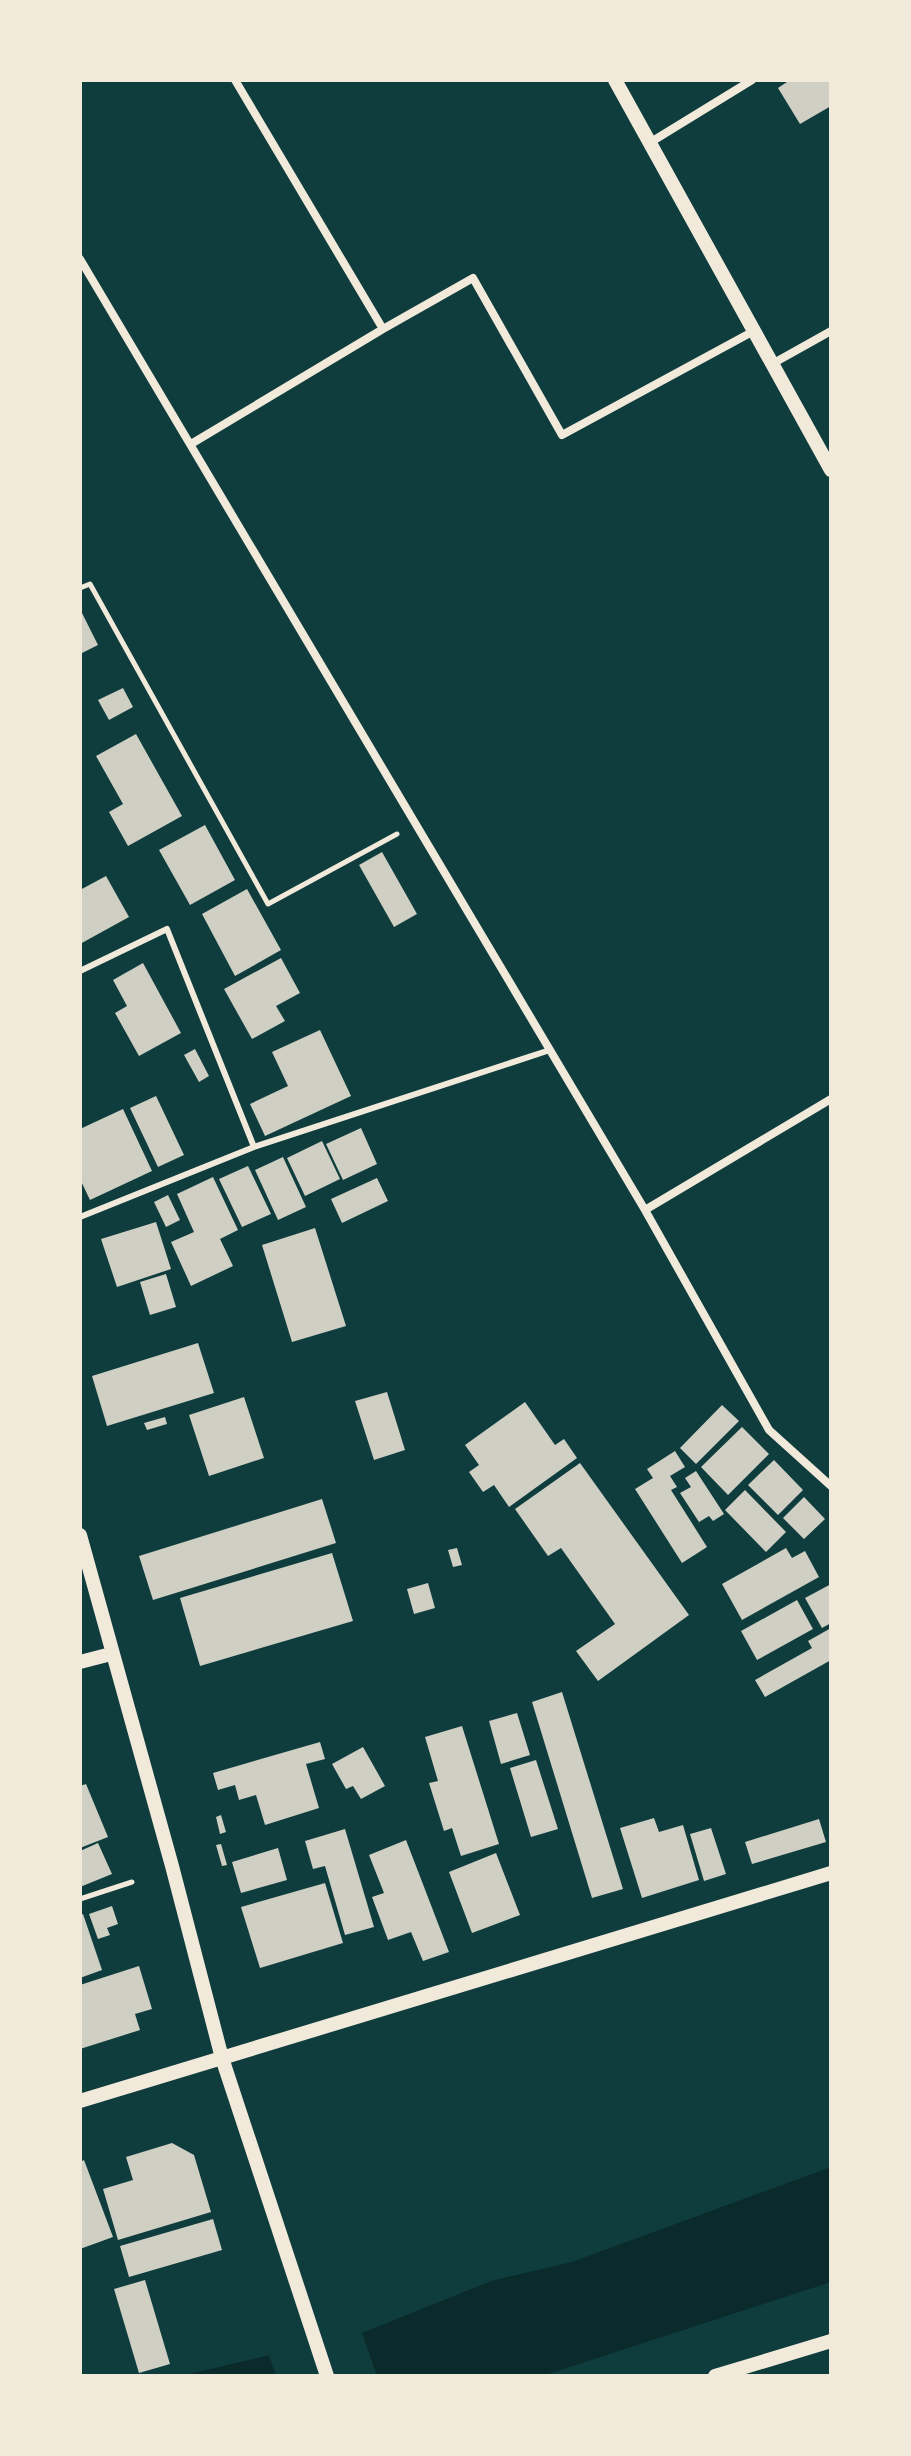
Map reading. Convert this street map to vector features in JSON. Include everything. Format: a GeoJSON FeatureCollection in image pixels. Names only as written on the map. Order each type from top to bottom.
{"type":"FeatureCollection","features":[{"type":"Feature","properties":{"kind":"street"},"geometry":{"type":"LineString","coordinates":[[235,80],[383,329]]}},
{"type":"Feature","properties":{"kind":"street"},"geometry":{"type":"LineString","coordinates":[[615,80],[831,470]]}},
{"type":"Feature","properties":{"kind":"street"},"geometry":{"type":"LineString","coordinates":[[651,142],[752,80]]}},
{"type":"Feature","properties":{"kind":"street"},"geometry":{"type":"LineString","coordinates":[[80,259],[645,1210],[769,1430],[831,1486]]}},
{"type":"Feature","properties":{"kind":"street"},"geometry":{"type":"LineString","coordinates":[[191,444],[473,278],[562,435],[752,332]]}},
{"type":"Feature","properties":{"kind":"street"},"geometry":{"type":"LineString","coordinates":[[771,365],[831,331]]}},
{"type":"Feature","properties":{"kind":"street"},"geometry":{"type":"LineString","coordinates":[[645,1210],[831,1099]]}},
{"type":"Feature","properties":{"kind":"street"},"geometry":{"type":"LineString","coordinates":[[80,1535],[222,2058],[327,2376]]}},
{"type":"Feature","properties":{"kind":"street"},"geometry":{"type":"LineString","coordinates":[[80,1662],[111,1654]]}},
{"type":"Feature","properties":{"kind":"street"},"geometry":{"type":"LineString","coordinates":[[80,2101],[831,1873]]}},
{"type":"Feature","properties":{"kind":"street"},"geometry":{"type":"LineString","coordinates":[[715,2376],[831,2341]]}},
{"type":"Feature","properties":{"kind":"lane"},"geometry":{"type":"LineString","coordinates":[[80,971],[167,929],[254,1147]]}},
{"type":"Feature","properties":{"kind":"lane"},"geometry":{"type":"LineString","coordinates":[[80,1217],[254,1147],[550,1050]]}},
{"type":"Feature","properties":{"kind":"path"},"geometry":{"type":"LineString","coordinates":[[80,588],[90,584],[268,904],[414,825]]}},
{"type":"Feature","properties":{"kind":"path"},"geometry":{"type":"LineString","coordinates":[[80,1899],[132,1882]]}},
{"type":"Feature","properties":{"kind":"water"},"geometry":{"type":"Polygon","coordinates":[[[831,2167],[831,2282],[542,2376],[181,2376],[362,2333],[491,2281],[572,2262],[831,2167]]]}},
{"type":"Feature","properties":{"kind":"pier"},"geometry":{"type":"Polygon","coordinates":[[[362,2333],[377,2376],[276,2376],[269,2355],[362,2333]]]}},
{"type":"Feature","properties":{"kind":"building"},"geometry":{"type":"Polygon","coordinates":[[[790,80],[831,80],[831,106],[800,124],[778,88],[790,80]]]}},
{"type":"Feature","properties":{"kind":"building"},"geometry":{"type":"Polygon","coordinates":[[[80,609],[98,645],[80,654],[80,609]]]}},
{"type":"Feature","properties":{"kind":"building"},"geometry":{"type":"Polygon","coordinates":[[[123,688],[133,707],[109,720],[98,700],[123,688]]]}},
{"type":"Feature","properties":{"kind":"building"},"geometry":{"type":"Polygon","coordinates":[[[136,734],[182,816],[128,846],[109,812],[123,804],[96,756],[136,734]]]}},
{"type":"Feature","properties":{"kind":"building"},"geometry":{"type":"Polygon","coordinates":[[[205,825],[235,880],[190,905],[159,850],[205,825]]]}},
{"type":"Feature","properties":{"kind":"building"},"geometry":{"type":"Polygon","coordinates":[[[382,852],[417,914],[394,927],[359,865],[382,852]]]}},
{"type":"Feature","properties":{"kind":"building"},"geometry":{"type":"Polygon","coordinates":[[[106,876],[129,917],[80,944],[80,890],[106,876]]]}},
{"type":"Feature","properties":{"kind":"building"},"geometry":{"type":"Polygon","coordinates":[[[247,889],[281,950],[235,976],[202,914],[247,889]]]}},
{"type":"Feature","properties":{"kind":"building"},"geometry":{"type":"Polygon","coordinates":[[[281,958],[300,993],[276,1006],[285,1021],[252,1039],[224,989],[281,958]]]}},
{"type":"Feature","properties":{"kind":"building"},"geometry":{"type":"Polygon","coordinates":[[[143,963],[181,1033],[139,1056],[115,1013],[127,1006],[113,980],[143,963]]]}},
{"type":"Feature","properties":{"kind":"building"},"geometry":{"type":"Polygon","coordinates":[[[320,1030],[351,1096],[265,1136],[250,1104],[288,1086],[272,1052],[320,1030]]]}},
{"type":"Feature","properties":{"kind":"building"},"geometry":{"type":"Polygon","coordinates":[[[195,1049],[209,1076],[199,1082],[184,1055],[195,1049]]]}},
{"type":"Feature","properties":{"kind":"building"},"geometry":{"type":"Polygon","coordinates":[[[156,1096],[184,1155],[158,1167],[130,1108],[156,1096]]]}},
{"type":"Feature","properties":{"kind":"building"},"geometry":{"type":"Polygon","coordinates":[[[123,1109],[152,1171],[90,1200],[80,1179],[80,1129],[123,1109]]]}},
{"type":"Feature","properties":{"kind":"building"},"geometry":{"type":"Polygon","coordinates":[[[361,1128],[377,1164],[343,1180],[326,1144],[361,1128]]]}},
{"type":"Feature","properties":{"kind":"building"},"geometry":{"type":"Polygon","coordinates":[[[322,1141],[340,1179],[305,1196],[287,1158],[322,1141]]]}},
{"type":"Feature","properties":{"kind":"building"},"geometry":{"type":"Polygon","coordinates":[[[283,1157],[306,1207],[278,1220],[255,1170],[283,1157]]]}},
{"type":"Feature","properties":{"kind":"building"},"geometry":{"type":"Polygon","coordinates":[[[248,1166],[271,1214],[242,1227],[219,1179],[248,1166]]]}},
{"type":"Feature","properties":{"kind":"building"},"geometry":{"type":"Polygon","coordinates":[[[213,1177],[238,1230],[220,1239],[233,1266],[191,1286],[171,1242],[194,1232],[177,1194],[213,1177]]]}},
{"type":"Feature","properties":{"kind":"building"},"geometry":{"type":"Polygon","coordinates":[[[377,1178],[388,1201],[342,1223],[331,1199],[377,1178]]]}},
{"type":"Feature","properties":{"kind":"building"},"geometry":{"type":"Polygon","coordinates":[[[168,1195],[180,1220],[166,1227],[154,1202],[168,1195]]]}},
{"type":"Feature","properties":{"kind":"building"},"geometry":{"type":"Polygon","coordinates":[[[156,1222],[171,1269],[117,1287],[101,1239],[156,1222]]]}},
{"type":"Feature","properties":{"kind":"building"},"geometry":{"type":"Polygon","coordinates":[[[315,1228],[346,1326],[292,1342],[262,1245],[315,1228]]]}},
{"type":"Feature","properties":{"kind":"building"},"geometry":{"type":"Polygon","coordinates":[[[166,1274],[176,1307],[150,1315],[140,1282],[166,1274]]]}},
{"type":"Feature","properties":{"kind":"building"},"geometry":{"type":"Polygon","coordinates":[[[198,1343],[214,1393],[107,1426],[92,1376],[198,1343]]]}},
{"type":"Feature","properties":{"kind":"building"},"geometry":{"type":"Polygon","coordinates":[[[387,1392],[405,1450],[374,1460],[355,1401],[387,1392]]]}},
{"type":"Feature","properties":{"kind":"building"},"geometry":{"type":"Polygon","coordinates":[[[244,1397],[264,1458],[209,1476],[189,1415],[244,1397]]]}},
{"type":"Feature","properties":{"kind":"building"},"geometry":{"type":"Polygon","coordinates":[[[525,1402],[555,1445],[564,1439],[577,1458],[509,1507],[494,1485],[483,1492],[469,1472],[479,1465],[465,1445],[525,1402]]]}},
{"type":"Feature","properties":{"kind":"building"},"geometry":{"type":"Polygon","coordinates":[[[722,1405],[739,1421],[696,1464],[680,1448],[722,1405]]]}},
{"type":"Feature","properties":{"kind":"building"},"geometry":{"type":"Polygon","coordinates":[[[165,1417],[167,1424],[147,1430],[144,1423],[165,1417]]]}},
{"type":"Feature","properties":{"kind":"building"},"geometry":{"type":"Polygon","coordinates":[[[742,1427],[769,1454],[728,1495],[701,1467],[742,1427]]]}},
{"type":"Feature","properties":{"kind":"building"},"geometry":{"type":"Polygon","coordinates":[[[675,1451],[685,1467],[670,1476],[677,1487],[671,1490],[707,1547],[682,1563],[635,1489],[653,1478],[647,1469],[675,1451]]]}},
{"type":"Feature","properties":{"kind":"building"},"geometry":{"type":"Polygon","coordinates":[[[774,1460],[803,1490],[778,1515],[748,1485],[774,1460]]]}},
{"type":"Feature","properties":{"kind":"building"},"geometry":{"type":"Polygon","coordinates":[[[580,1463],[689,1615],[598,1681],[576,1651],[615,1624],[561,1548],[548,1556],[515,1509],[580,1463]]]}},
{"type":"Feature","properties":{"kind":"building"},"geometry":{"type":"Polygon","coordinates":[[[696,1471],[724,1514],[713,1521],[709,1516],[699,1522],[680,1493],[691,1487],[685,1478],[696,1471]]]}},
{"type":"Feature","properties":{"kind":"building"},"geometry":{"type":"Polygon","coordinates":[[[745,1490],[786,1532],[766,1552],[725,1510],[745,1490]]]}},
{"type":"Feature","properties":{"kind":"building"},"geometry":{"type":"Polygon","coordinates":[[[804,1497],[825,1519],[804,1539],[783,1518],[804,1497]]]}},
{"type":"Feature","properties":{"kind":"building"},"geometry":{"type":"Polygon","coordinates":[[[322,1499],[336,1543],[153,1600],[139,1556],[322,1499]]]}},
{"type":"Feature","properties":{"kind":"building"},"geometry":{"type":"Polygon","coordinates":[[[457,1548],[462,1565],[453,1567],[448,1550],[457,1548]]]}},
{"type":"Feature","properties":{"kind":"building"},"geometry":{"type":"Polygon","coordinates":[[[786,1548],[792,1558],[805,1551],[819,1577],[742,1620],[722,1584],[786,1548]]]}},
{"type":"Feature","properties":{"kind":"building"},"geometry":{"type":"Polygon","coordinates":[[[332,1553],[353,1621],[200,1666],[180,1598],[332,1553]]]}},
{"type":"Feature","properties":{"kind":"building"},"geometry":{"type":"Polygon","coordinates":[[[428,1583],[435,1608],[414,1614],[407,1589],[428,1583]]]}},
{"type":"Feature","properties":{"kind":"building"},"geometry":{"type":"Polygon","coordinates":[[[831,1584],[831,1623],[822,1628],[805,1598],[831,1584]]]}},
{"type":"Feature","properties":{"kind":"building"},"geometry":{"type":"Polygon","coordinates":[[[797,1600],[813,1629],[757,1660],[741,1631],[797,1600]]]}},
{"type":"Feature","properties":{"kind":"building"},"geometry":{"type":"Polygon","coordinates":[[[831,1628],[831,1660],[765,1697],[755,1680],[812,1648],[808,1641],[831,1628]]]}},
{"type":"Feature","properties":{"kind":"building"},"geometry":{"type":"Polygon","coordinates":[[[562,1692],[623,1889],[592,1898],[532,1702],[562,1692]]]}},
{"type":"Feature","properties":{"kind":"building"},"geometry":{"type":"Polygon","coordinates":[[[517,1713],[530,1755],[501,1764],[489,1721],[517,1713]]]}},
{"type":"Feature","properties":{"kind":"building"},"geometry":{"type":"Polygon","coordinates":[[[462,1726],[499,1844],[461,1856],[452,1828],[444,1831],[429,1783],[438,1781],[425,1737],[462,1726]]]}},
{"type":"Feature","properties":{"kind":"building"},"geometry":{"type":"Polygon","coordinates":[[[320,1742],[325,1759],[306,1764],[319,1808],[265,1825],[256,1795],[239,1800],[235,1785],[218,1790],[213,1773],[320,1742]]]}},
{"type":"Feature","properties":{"kind":"building"},"geometry":{"type":"Polygon","coordinates":[[[363,1747],[385,1786],[361,1799],[353,1786],[346,1789],[332,1764],[363,1747]]]}},
{"type":"Feature","properties":{"kind":"building"},"geometry":{"type":"Polygon","coordinates":[[[536,1760],[558,1829],[531,1837],[510,1768],[536,1760]]]}},
{"type":"Feature","properties":{"kind":"building"},"geometry":{"type":"Polygon","coordinates":[[[86,1784],[108,1837],[80,1848],[80,1786],[86,1784]]]}},
{"type":"Feature","properties":{"kind":"building"},"geometry":{"type":"Polygon","coordinates":[[[221,1815],[226,1832],[220,1834],[216,1817],[221,1815]]]}},
{"type":"Feature","properties":{"kind":"building"},"geometry":{"type":"Polygon","coordinates":[[[654,1818],[659,1832],[683,1825],[699,1880],[642,1898],[620,1828],[654,1818]]]}},
{"type":"Feature","properties":{"kind":"building"},"geometry":{"type":"Polygon","coordinates":[[[819,1819],[826,1842],[752,1864],[745,1842],[819,1819]]]}},
{"type":"Feature","properties":{"kind":"building"},"geometry":{"type":"Polygon","coordinates":[[[711,1828],[726,1874],[704,1881],[690,1834],[711,1828]]]}},
{"type":"Feature","properties":{"kind":"building"},"geometry":{"type":"Polygon","coordinates":[[[345,1829],[374,1927],[345,1935],[325,1866],[313,1869],[305,1841],[345,1829]]]}},
{"type":"Feature","properties":{"kind":"building"},"geometry":{"type":"Polygon","coordinates":[[[406,1840],[449,1952],[423,1961],[411,1932],[388,1940],[372,1897],[384,1893],[369,1855],[406,1840]]]}},
{"type":"Feature","properties":{"kind":"building"},"geometry":{"type":"Polygon","coordinates":[[[98,1843],[112,1874],[80,1887],[80,1851],[98,1843]]]}},
{"type":"Feature","properties":{"kind":"building"},"geometry":{"type":"Polygon","coordinates":[[[221,1844],[227,1865],[222,1866],[216,1845],[221,1844]]]}},
{"type":"Feature","properties":{"kind":"building"},"geometry":{"type":"Polygon","coordinates":[[[278,1848],[287,1880],[241,1893],[232,1862],[278,1848]]]}},
{"type":"Feature","properties":{"kind":"building"},"geometry":{"type":"Polygon","coordinates":[[[496,1853],[520,1915],[472,1933],[449,1872],[496,1853]]]}},
{"type":"Feature","properties":{"kind":"building"},"geometry":{"type":"Polygon","coordinates":[[[325,1883],[343,1943],[260,1968],[241,1907],[325,1883]]]}},
{"type":"Feature","properties":{"kind":"building"},"geometry":{"type":"Polygon","coordinates":[[[112,1906],[118,1924],[107,1928],[110,1935],[98,1939],[89,1914],[112,1906]]]}},
{"type":"Feature","properties":{"kind":"building"},"geometry":{"type":"Polygon","coordinates":[[[83,1914],[102,1970],[80,1978],[80,1915],[83,1914]]]}},
{"type":"Feature","properties":{"kind":"building"},"geometry":{"type":"Polygon","coordinates":[[[139,1966],[152,2009],[135,2014],[140,2030],[80,2049],[80,1985],[139,1966]]]}},
{"type":"Feature","properties":{"kind":"building"},"geometry":{"type":"Polygon","coordinates":[[[172,2143],[194,2155],[211,2212],[118,2240],[103,2189],[133,2180],[126,2157],[172,2143]]]}},
{"type":"Feature","properties":{"kind":"building"},"geometry":{"type":"Polygon","coordinates":[[[84,2160],[113,2237],[80,2249],[80,2162],[84,2160]]]}},
{"type":"Feature","properties":{"kind":"building"},"geometry":{"type":"Polygon","coordinates":[[[213,2219],[222,2250],[129,2277],[120,2246],[213,2219]]]}},
{"type":"Feature","properties":{"kind":"building"},"geometry":{"type":"Polygon","coordinates":[[[145,2280],[170,2364],[139,2373],[114,2289],[145,2280]]]}}]}
